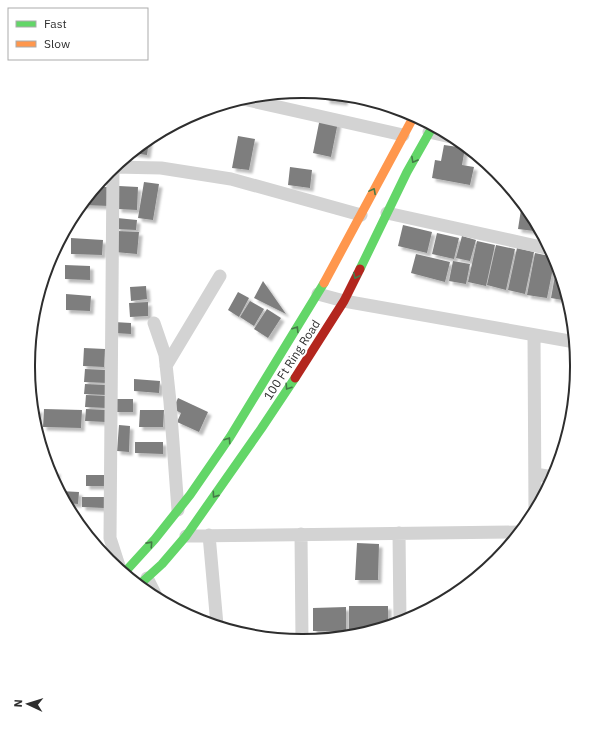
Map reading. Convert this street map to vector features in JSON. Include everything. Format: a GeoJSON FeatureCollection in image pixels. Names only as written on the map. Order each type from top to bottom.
{"type":"FeatureCollection","features":[{"type":"Feature","properties":{"kind":"main road","name":"100 Ft Ring Road"},"geometry":{"type":"LineString","coordinates":[[128,569],[155,539],[178,510],[230,437],[318,294],[411,122]]}},
{"type":"Feature","properties":{"kind":"main road","name":"100 Ft Ring Road"},"geometry":{"type":"LineString","coordinates":[[144,581],[162,564],[186,536],[261,429],[344,301],[407,172],[430,131]]}},
{"type":"Feature","properties":{"kind":"street"},"geometry":{"type":"LineString","coordinates":[[259,103],[403,135]]}},
{"type":"Feature","properties":{"kind":"street"},"geometry":{"type":"LineString","coordinates":[[123,168],[160,168],[231,179],[361,215]]}},
{"type":"Feature","properties":{"kind":"street"},"geometry":{"type":"LineString","coordinates":[[113,177],[110,538],[116,558]]}},
{"type":"Feature","properties":{"kind":"street"},"geometry":{"type":"LineString","coordinates":[[387,213],[542,247]]}},
{"type":"Feature","properties":{"kind":"street"},"geometry":{"type":"LineString","coordinates":[[166,366],[220,276]]}},
{"type":"Feature","properties":{"kind":"street"},"geometry":{"type":"LineString","coordinates":[[318,294],[344,301],[569,341]]}},
{"type":"Feature","properties":{"kind":"street"},"geometry":{"type":"LineString","coordinates":[[154,323],[165,356],[178,510]]}},
{"type":"Feature","properties":{"kind":"street"},"geometry":{"type":"LineString","coordinates":[[534,334],[535,498]]}},
{"type":"Feature","properties":{"kind":"street"},"geometry":{"type":"LineString","coordinates":[[535,474],[546,476]]}},
{"type":"Feature","properties":{"kind":"street"},"geometry":{"type":"LineString","coordinates":[[186,536],[512,532]]}},
{"type":"Feature","properties":{"kind":"street"},"geometry":{"type":"LineString","coordinates":[[399,533],[400,615]]}},
{"type":"Feature","properties":{"kind":"street"},"geometry":{"type":"LineString","coordinates":[[301,534],[302,634]]}},
{"type":"Feature","properties":{"kind":"street"},"geometry":{"type":"LineString","coordinates":[[208,535],[216,619]]}},
{"type":"Feature","properties":{"kind":"building"},"geometry":{"type":"Polygon","coordinates":[[[320,118],[338,122],[331,157],[313,153],[320,118]]]}},
{"type":"Feature","properties":{"kind":"building"},"geometry":{"type":"Polygon","coordinates":[[[238,136],[255,139],[249,170],[232,168],[238,136]]]}},
{"type":"Feature","properties":{"kind":"building"},"geometry":{"type":"Polygon","coordinates":[[[444,145],[454,146],[464,153],[462,165],[474,167],[470,185],[432,178],[435,160],[441,161],[444,145]]]}},
{"type":"Feature","properties":{"kind":"building"},"geometry":{"type":"Polygon","coordinates":[[[148,148],[147,155],[140,154],[148,148]]]}},
{"type":"Feature","properties":{"kind":"building"},"geometry":{"type":"Polygon","coordinates":[[[290,167],[312,170],[310,188],[288,185],[290,167]]]}},
{"type":"Feature","properties":{"kind":"building"},"geometry":{"type":"Polygon","coordinates":[[[144,182],[159,184],[153,220],[138,218],[144,182]]]}},
{"type":"Feature","properties":{"kind":"building"},"geometry":{"type":"Polygon","coordinates":[[[119,186],[138,187],[137,210],[118,209],[119,186]]]}},
{"type":"Feature","properties":{"kind":"building"},"geometry":{"type":"Polygon","coordinates":[[[104,187],[110,187],[110,206],[88,205],[104,187]]]}},
{"type":"Feature","properties":{"kind":"building"},"geometry":{"type":"Polygon","coordinates":[[[521,211],[533,231],[518,229],[521,211]]]}},
{"type":"Feature","properties":{"kind":"building"},"geometry":{"type":"Polygon","coordinates":[[[117,218],[137,220],[136,230],[116,229],[117,218]]]}},
{"type":"Feature","properties":{"kind":"building"},"geometry":{"type":"Polygon","coordinates":[[[403,225],[432,232],[427,253],[398,246],[403,225]]]}},
{"type":"Feature","properties":{"kind":"building"},"geometry":{"type":"Polygon","coordinates":[[[117,231],[139,232],[137,254],[115,252],[117,231]]]}},
{"type":"Feature","properties":{"kind":"building"},"geometry":{"type":"Polygon","coordinates":[[[437,233],[459,238],[454,259],[432,254],[437,233]]]}},
{"type":"Feature","properties":{"kind":"building"},"geometry":{"type":"Polygon","coordinates":[[[462,236],[476,240],[470,261],[456,258],[462,236]]]}},
{"type":"Feature","properties":{"kind":"building"},"geometry":{"type":"Polygon","coordinates":[[[71,238],[103,240],[102,255],[71,254],[71,238]]]}},
{"type":"Feature","properties":{"kind":"building"},"geometry":{"type":"Polygon","coordinates":[[[477,241],[495,245],[486,286],[468,282],[477,241]]]}},
{"type":"Feature","properties":{"kind":"building"},"geometry":{"type":"Polygon","coordinates":[[[496,245],[515,249],[506,290],[487,285],[496,245]]]}},
{"type":"Feature","properties":{"kind":"building"},"geometry":{"type":"Polygon","coordinates":[[[517,248],[534,252],[525,294],[508,290],[517,248]]]}},
{"type":"Feature","properties":{"kind":"building"},"geometry":{"type":"Polygon","coordinates":[[[535,253],[546,255],[552,271],[547,298],[527,295],[535,253]]]}},
{"type":"Feature","properties":{"kind":"building"},"geometry":{"type":"Polygon","coordinates":[[[416,254],[450,262],[445,282],[411,273],[416,254]]]}},
{"type":"Feature","properties":{"kind":"building"},"geometry":{"type":"Polygon","coordinates":[[[453,261],[470,264],[466,284],[449,281],[453,261]]]}},
{"type":"Feature","properties":{"kind":"building"},"geometry":{"type":"Polygon","coordinates":[[[65,265],[90,266],[90,280],[65,279],[65,265]]]}},
{"type":"Feature","properties":{"kind":"building"},"geometry":{"type":"Polygon","coordinates":[[[555,277],[562,300],[551,298],[555,277]]]}},
{"type":"Feature","properties":{"kind":"building"},"geometry":{"type":"Polygon","coordinates":[[[263,281],[286,314],[254,298],[263,281]]]}},
{"type":"Feature","properties":{"kind":"building"},"geometry":{"type":"Polygon","coordinates":[[[146,286],[147,299],[131,301],[130,287],[146,286]]]}},
{"type":"Feature","properties":{"kind":"building"},"geometry":{"type":"Polygon","coordinates":[[[238,292],[249,298],[239,317],[228,310],[238,292]]]}},
{"type":"Feature","properties":{"kind":"building"},"geometry":{"type":"Polygon","coordinates":[[[66,294],[91,296],[90,311],[66,310],[66,294]]]}},
{"type":"Feature","properties":{"kind":"building"},"geometry":{"type":"Polygon","coordinates":[[[250,301],[264,309],[254,326],[240,317],[250,301]]]}},
{"type":"Feature","properties":{"kind":"building"},"geometry":{"type":"Polygon","coordinates":[[[148,302],[148,316],[130,317],[129,303],[148,302]]]}},
{"type":"Feature","properties":{"kind":"building"},"geometry":{"type":"Polygon","coordinates":[[[267,309],[281,318],[268,338],[254,329],[267,309]]]}},
{"type":"Feature","properties":{"kind":"building"},"geometry":{"type":"Polygon","coordinates":[[[114,322],[131,323],[131,334],[114,333],[114,322]]]}},
{"type":"Feature","properties":{"kind":"building"},"geometry":{"type":"Polygon","coordinates":[[[84,348],[105,349],[104,367],[83,366],[84,348]]]}},
{"type":"Feature","properties":{"kind":"building"},"geometry":{"type":"Polygon","coordinates":[[[85,369],[107,370],[107,383],[84,382],[85,369]]]}},
{"type":"Feature","properties":{"kind":"building"},"geometry":{"type":"Polygon","coordinates":[[[134,379],[160,381],[159,393],[134,391],[134,379]]]}},
{"type":"Feature","properties":{"kind":"building"},"geometry":{"type":"Polygon","coordinates":[[[85,384],[107,385],[106,395],[84,394],[85,384]]]}},
{"type":"Feature","properties":{"kind":"building"},"geometry":{"type":"Polygon","coordinates":[[[86,395],[107,396],[106,408],[85,407],[86,395]]]}},
{"type":"Feature","properties":{"kind":"building"},"geometry":{"type":"Polygon","coordinates":[[[178,398],[208,412],[199,432],[177,422],[181,413],[173,409],[178,398]]]}},
{"type":"Feature","properties":{"kind":"building"},"geometry":{"type":"Polygon","coordinates":[[[115,399],[133,399],[133,412],[115,412],[115,399]]]}},
{"type":"Feature","properties":{"kind":"building"},"geometry":{"type":"Polygon","coordinates":[[[44,409],[82,410],[81,428],[43,427],[44,409]]]}},
{"type":"Feature","properties":{"kind":"building"},"geometry":{"type":"Polygon","coordinates":[[[86,409],[106,410],[106,422],[85,421],[86,409]]]}},
{"type":"Feature","properties":{"kind":"building"},"geometry":{"type":"Polygon","coordinates":[[[140,410],[164,410],[163,427],[139,427],[140,410]]]}},
{"type":"Feature","properties":{"kind":"building"},"geometry":{"type":"Polygon","coordinates":[[[119,425],[130,426],[129,452],[117,451],[119,425]]]}},
{"type":"Feature","properties":{"kind":"building"},"geometry":{"type":"Polygon","coordinates":[[[135,442],[163,442],[163,454],[135,453],[135,442]]]}},
{"type":"Feature","properties":{"kind":"building"},"geometry":{"type":"Polygon","coordinates":[[[86,475],[106,475],[106,486],[86,486],[86,475]]]}},
{"type":"Feature","properties":{"kind":"building"},"geometry":{"type":"Polygon","coordinates":[[[67,491],[79,492],[78,504],[73,504],[67,491]]]}},
{"type":"Feature","properties":{"kind":"building"},"geometry":{"type":"Polygon","coordinates":[[[82,497],[104,497],[104,508],[82,507],[82,497]]]}},
{"type":"Feature","properties":{"kind":"building"},"geometry":{"type":"Polygon","coordinates":[[[357,543],[379,544],[378,580],[355,580],[357,543]]]}},
{"type":"Feature","properties":{"kind":"building"},"geometry":{"type":"Polygon","coordinates":[[[349,606],[388,606],[388,619],[349,629],[349,606]]]}},
{"type":"Feature","properties":{"kind":"building"},"geometry":{"type":"Polygon","coordinates":[[[346,607],[346,630],[313,631],[313,608],[346,607]]]}},
{"type":"Feature","properties":{"kind":"traffic: fast"},"geometry":{"type":"LineString","coordinates":[[360,269],[407,172],[430,131]]}},
{"type":"Feature","properties":{"kind":"traffic: fast"},"geometry":{"type":"LineString","coordinates":[[128,569],[155,539],[190,495],[230,437],[324,283]]}},
{"type":"Feature","properties":{"kind":"traffic: fast"},"geometry":{"type":"LineString","coordinates":[[144,581],[162,564],[186,536],[295,378]]}},
{"type":"Feature","properties":{"kind":"traffic: slow"},"geometry":{"type":"LineString","coordinates":[[324,283],[411,122]]}},
{"type":"Feature","properties":{"kind":"traffic: jam"},"geometry":{"type":"LineString","coordinates":[[295,378],[344,301],[360,269]]}}]}
